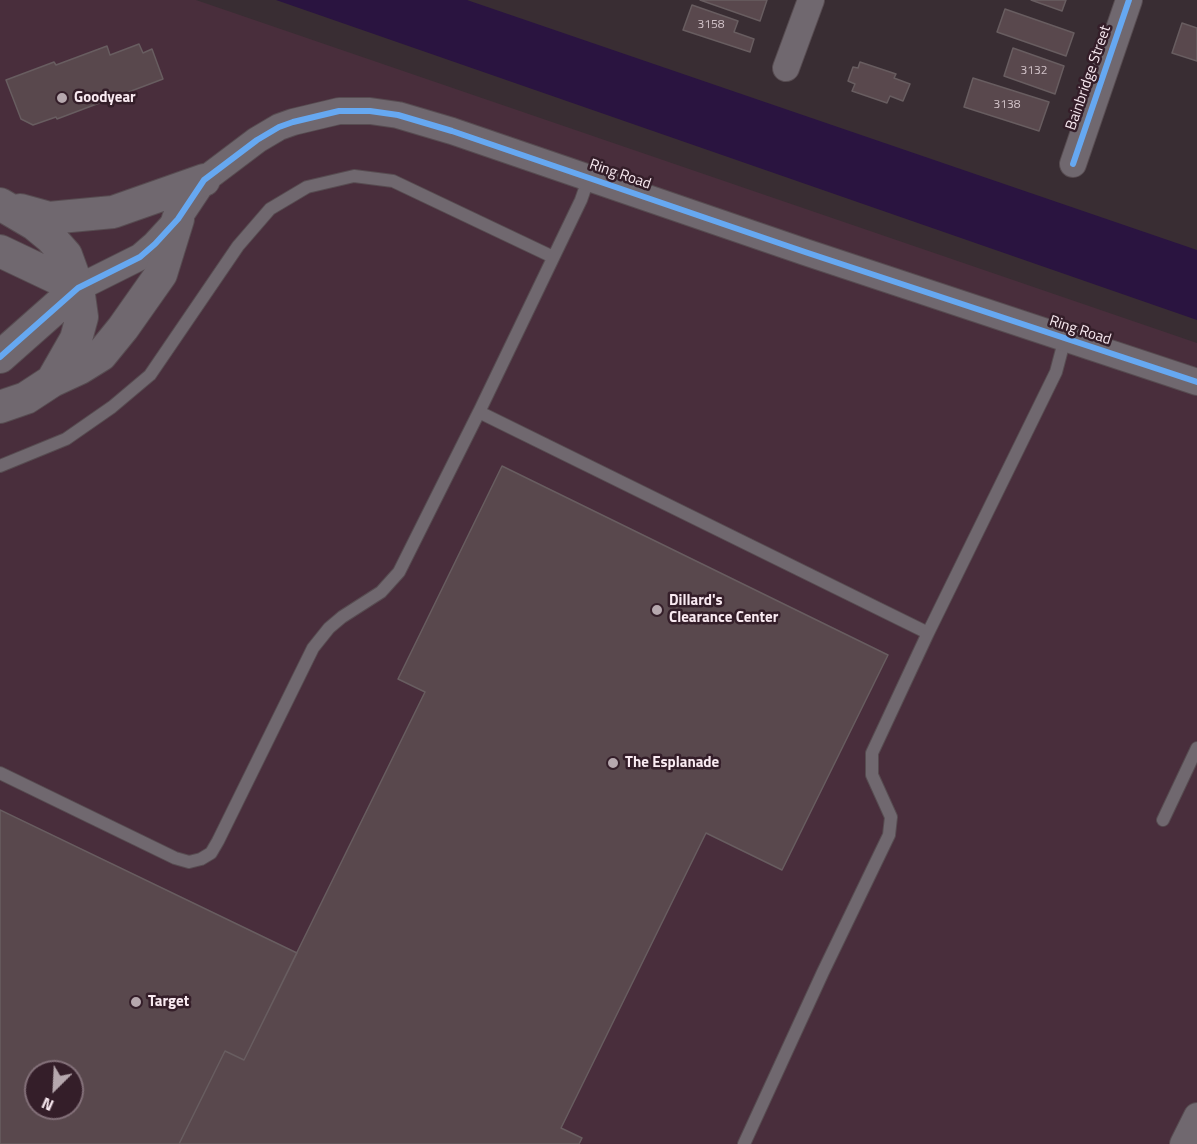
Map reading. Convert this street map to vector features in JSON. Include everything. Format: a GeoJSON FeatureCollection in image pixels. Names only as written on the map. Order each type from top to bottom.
{"type":"FeatureCollection","features":[{"type":"Feature","properties":{"kind":"street"},"geometry":{"type":"LineString","coordinates":[[786,68],[811,0]]}},
{"type":"Feature","properties":{"kind":"street","name":"Bainbridge Street"},"geometry":{"type":"LineString","coordinates":[[1073,164],[1129,0]]}},
{"type":"Feature","properties":{"kind":"street","name":"Ring Road"},"geometry":{"type":"LineString","coordinates":[[78,288],[141,257],[178,219],[204,180],[279,127],[339,111],[370,111],[398,115],[452,131],[1197,382]]}},
{"type":"Feature","properties":{"kind":"street"},"geometry":{"type":"LineString","coordinates":[[2,205],[49,218],[92,216],[113,212],[204,180]]}},
{"type":"Feature","properties":{"kind":"street"},"geometry":{"type":"LineString","coordinates":[[2,205],[34,224],[51,238],[66,255],[78,288],[82,317],[76,339],[52,381]]}},
{"type":"Feature","properties":{"kind":"street"},"geometry":{"type":"LineString","coordinates":[[0,407],[26,398],[52,381],[101,355],[161,274],[178,219]]}},
{"type":"Feature","properties":{"kind":"street"},"geometry":{"type":"LineString","coordinates":[[0,251],[78,288]]}},
{"type":"Feature","properties":{"kind":"street"},"geometry":{"type":"LineString","coordinates":[[0,357],[78,288]]}},
{"type":"Feature","properties":{"kind":"street"},"geometry":{"type":"LineString","coordinates":[[1183,1144],[1197,1116]]}},
{"type":"Feature","properties":{"kind":"lane"},"geometry":{"type":"LineString","coordinates":[[0,466],[66,439],[112,407],[150,375],[244,239],[270,209],[307,187],[354,176],[393,180],[553,257]]}},
{"type":"Feature","properties":{"kind":"lane"},"geometry":{"type":"LineString","coordinates":[[0,773],[175,858],[189,862],[211,853],[313,648],[328,628],[381,592],[399,572],[581,200],[589,177]]}},
{"type":"Feature","properties":{"kind":"lane"},"geometry":{"type":"LineString","coordinates":[[744,1144],[889,835],[891,817],[872,775],[872,753],[1056,372],[1065,338]]}},
{"type":"Feature","properties":{"kind":"lane"},"geometry":{"type":"LineString","coordinates":[[479,412],[928,633]]}},
{"type":"Feature","properties":{"kind":"lane"},"geometry":{"type":"LineString","coordinates":[[1163,819],[1197,748]]}},
{"type":"Feature","properties":{"kind":"shaded area"},"geometry":{"type":"Polygon","coordinates":[[[0,0],[196,0],[1197,343],[1197,1144],[0,1144],[0,0]]]}},
{"type":"Feature","properties":{"kind":"shaded area"},"geometry":{"type":"Polygon","coordinates":[[[276,0],[467,0],[1197,250],[1197,320],[276,0]]]}},
{"type":"Feature","properties":{"kind":"building"},"geometry":{"type":"Polygon","coordinates":[[[700,0],[767,0],[760,21],[700,0]]]}},
{"type":"Feature","properties":{"kind":"building"},"geometry":{"type":"Polygon","coordinates":[[[1031,0],[1066,0],[1062,11],[1031,0]]]}},
{"type":"Feature","properties":{"kind":"building"},"geometry":{"type":"Polygon","coordinates":[[[692,5],[738,21],[734,32],[754,39],[750,52],[683,30],[692,5]]]}},
{"type":"Feature","properties":{"kind":"building"},"geometry":{"type":"Polygon","coordinates":[[[1005,9],[1074,33],[1066,56],[997,32],[1005,9]]]}},
{"type":"Feature","properties":{"kind":"building"},"geometry":{"type":"Polygon","coordinates":[[[1182,23],[1197,28],[1197,61],[1172,53],[1182,23]]]}},
{"type":"Feature","properties":{"kind":"building","name":"Goodyear"},"geometry":{"type":"Polygon","coordinates":[[[139,44],[143,53],[152,49],[163,79],[57,119],[56,117],[33,125],[21,119],[6,80],[107,46],[110,55],[139,44]]]}},
{"type":"Feature","properties":{"kind":"building"},"geometry":{"type":"Polygon","coordinates":[[[1013,48],[1064,66],[1055,94],[1004,76],[1013,48]]]}},
{"type":"Feature","properties":{"kind":"building"},"geometry":{"type":"Polygon","coordinates":[[[860,62],[896,74],[894,78],[910,84],[903,101],[890,96],[887,103],[852,91],[855,84],[848,81],[853,67],[858,68],[860,62]]]}},
{"type":"Feature","properties":{"kind":"building"},"geometry":{"type":"Polygon","coordinates":[[[973,78],[1049,102],[1039,131],[964,107],[973,78]]]}},
{"type":"Feature","properties":{"kind":"building","name":"The Esplanade"},"geometry":{"type":"Polygon","coordinates":[[[502,466],[888,655],[782,870],[706,833],[561,1128],[582,1138],[579,1144],[179,1144],[225,1051],[244,1060],[425,692],[398,679],[502,466]]]}},
{"type":"Feature","properties":{"kind":"building","name":"Target"},"geometry":{"type":"Polygon","coordinates":[[[0,810],[297,953],[244,1060],[225,1051],[179,1144],[0,1144],[0,810]]]}},
{"type":"Feature","properties":{"kind":"cycle path"},"geometry":{"type":"LineString","coordinates":[[1073,164],[1129,0]]}},
{"type":"Feature","properties":{"kind":"cycle path"},"geometry":{"type":"LineString","coordinates":[[0,357],[78,288],[140,257],[178,219],[204,180],[257,140],[293,122],[339,111],[370,111],[398,115],[452,131],[805,252],[1197,382]]}},
{"type":"Feature","properties":{"kind":"place","name":"Goodyear"},"geometry":{"type":"Point","coordinates":[62,98]}},
{"type":"Feature","properties":{"kind":"place","name":"Dillard's Clearance Center"},"geometry":{"type":"Point","coordinates":[657,610]}},
{"type":"Feature","properties":{"kind":"place","name":"The Esplanade"},"geometry":{"type":"Point","coordinates":[613,763]}},
{"type":"Feature","properties":{"kind":"place","name":"Target"},"geometry":{"type":"Point","coordinates":[136,1002]}}]}
